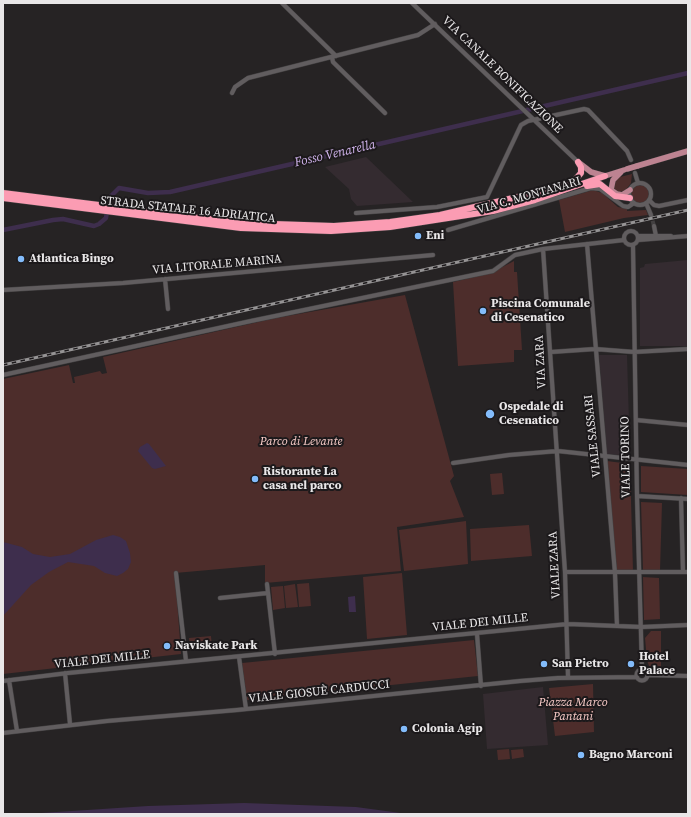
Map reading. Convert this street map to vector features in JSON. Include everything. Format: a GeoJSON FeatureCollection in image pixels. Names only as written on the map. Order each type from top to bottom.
{"type":"FeatureCollection","features":[{"type":"Feature","properties":{"kind":"highway"},"geometry":{"type":"LineString","coordinates":[[566,188],[579,177],[581,167],[578,162]]}},
{"type":"Feature","properties":{"kind":"highway","name":"STRADA STATALE 16 ADRIATICA"},"geometry":{"type":"LineString","coordinates":[[3,193],[116,211],[243,223],[334,226],[390,222],[440,215],[566,188],[605,176]]}},
{"type":"Feature","properties":{"kind":"highway"},"geometry":{"type":"LineString","coordinates":[[566,188],[600,184],[615,196],[632,201]]}},
{"type":"Feature","properties":{"kind":"highway","name":"STRADA STATALE 16 ADRIATICA"},"geometry":{"type":"LineString","coordinates":[[3,198],[101,208]]}},
{"type":"Feature","properties":{"kind":"main road","name":"STRADA STATALE 16 ADRIATICA"},"geometry":{"type":"LineString","coordinates":[[605,176],[688,152]]}},
{"type":"Feature","properties":{"kind":"main road"},"geometry":{"type":"LineString","coordinates":[[578,162],[591,172],[605,176]]}},
{"type":"Feature","properties":{"kind":"main road"},"geometry":{"type":"LineString","coordinates":[[626,170],[613,180],[611,190],[622,195],[630,190]]}},
{"type":"Feature","properties":{"kind":"street"},"geometry":{"type":"LineString","coordinates":[[282,3],[334,56]]}},
{"type":"Feature","properties":{"kind":"street","name":"VIA CANALE BONIFICAZIONE"},"geometry":{"type":"LineString","coordinates":[[412,3],[578,162]]}},
{"type":"Feature","properties":{"kind":"street"},"geometry":{"type":"LineString","coordinates":[[232,93],[235,87],[248,78],[418,35],[434,24]]}},
{"type":"Feature","properties":{"kind":"street"},"geometry":{"type":"LineString","coordinates":[[334,56],[333,62],[385,113]]}},
{"type":"Feature","properties":{"kind":"street"},"geometry":{"type":"LineString","coordinates":[[356,213],[437,207],[487,197],[518,128],[528,121],[584,109],[588,110],[627,152],[631,160]]}},
{"type":"Feature","properties":{"kind":"street"},"geometry":{"type":"LineString","coordinates":[[635,174],[638,183]]}},
{"type":"Feature","properties":{"kind":"street"},"geometry":{"type":"LineString","coordinates":[[638,183],[630,190],[632,201],[640,205],[648,202],[659,206],[688,200]]}},
{"type":"Feature","properties":{"kind":"street"},"geometry":{"type":"LineString","coordinates":[[638,183],[644,184],[649,188],[651,194],[648,202],[651,215]]}},
{"type":"Feature","properties":{"kind":"street","name":"VIA C. MONTANARI"},"geometry":{"type":"LineString","coordinates":[[448,230],[591,188],[600,189],[623,206],[628,207],[632,201]]}},
{"type":"Feature","properties":{"kind":"street"},"geometry":{"type":"LineString","coordinates":[[654,226],[656,236]]}},
{"type":"Feature","properties":{"kind":"street"},"geometry":{"type":"LineString","coordinates":[[624,240],[625,233],[631,230],[635,231],[639,238]]}},
{"type":"Feature","properties":{"kind":"street"},"geometry":{"type":"LineString","coordinates":[[3,375],[251,320],[493,271],[515,255],[543,249],[624,240],[633,245],[639,238],[656,236],[688,236]]}},
{"type":"Feature","properties":{"kind":"street"},"geometry":{"type":"LineString","coordinates":[[639,238],[679,236]]}},
{"type":"Feature","properties":{"kind":"street","name":"VIALE SASSARI"},"geometry":{"type":"LineString","coordinates":[[587,244],[615,573],[617,626]]}},
{"type":"Feature","properties":{"kind":"street","name":"VIALE TORINO"},"geometry":{"type":"LineString","coordinates":[[633,245],[636,460],[642,627],[642,669]]}},
{"type":"Feature","properties":{"kind":"street","name":"VIA ZARA"},"geometry":{"type":"LineString","coordinates":[[543,249],[551,352],[552,390],[558,451]]}},
{"type":"Feature","properties":{"kind":"street","name":"VIA LITORALE MARINA"},"geometry":{"type":"LineString","coordinates":[[3,290],[165,279],[433,255]]}},
{"type":"Feature","properties":{"kind":"street"},"geometry":{"type":"LineString","coordinates":[[165,279],[168,309]]}},
{"type":"Feature","properties":{"kind":"street"},"geometry":{"type":"LineString","coordinates":[[551,352],[596,349],[634,352],[688,349]]}},
{"type":"Feature","properties":{"kind":"street"},"geometry":{"type":"LineString","coordinates":[[636,420],[688,424]]}},
{"type":"Feature","properties":{"kind":"street"},"geometry":{"type":"LineString","coordinates":[[453,463],[509,455],[558,451],[688,465]]}},
{"type":"Feature","properties":{"kind":"street","name":"VIALE ZARA"},"geometry":{"type":"LineString","coordinates":[[558,451],[568,624],[568,678]]}},
{"type":"Feature","properties":{"kind":"street"},"geometry":{"type":"LineString","coordinates":[[637,496],[688,499]]}},
{"type":"Feature","properties":{"kind":"street"},"geometry":{"type":"LineString","coordinates":[[565,572],[686,572],[681,498]]}},
{"type":"Feature","properties":{"kind":"street"},"geometry":{"type":"LineString","coordinates":[[176,573],[186,661]]}},
{"type":"Feature","properties":{"kind":"street"},"geometry":{"type":"LineString","coordinates":[[267,584],[275,654]]}},
{"type":"Feature","properties":{"kind":"street"},"geometry":{"type":"LineString","coordinates":[[220,598],[268,593]]}},
{"type":"Feature","properties":{"kind":"street","name":"VIALE DEI MILLE"},"geometry":{"type":"LineString","coordinates":[[3,681],[65,673],[275,654],[568,624],[642,627],[688,625]]}},
{"type":"Feature","properties":{"kind":"street"},"geometry":{"type":"LineString","coordinates":[[477,634],[481,686]]}},
{"type":"Feature","properties":{"kind":"street"},"geometry":{"type":"LineString","coordinates":[[239,657],[246,709]]}},
{"type":"Feature","properties":{"kind":"street"},"geometry":{"type":"LineString","coordinates":[[648,675],[647,670],[642,669],[638,671],[637,677],[643,680],[648,675],[688,676]]}},
{"type":"Feature","properties":{"kind":"street"},"geometry":{"type":"LineString","coordinates":[[65,673],[70,724]]}},
{"type":"Feature","properties":{"kind":"street","name":"VIALE GIOSUÈ CARDUCCI"},"geometry":{"type":"LineString","coordinates":[[3,733],[70,724],[246,709],[568,678],[637,677]]}},
{"type":"Feature","properties":{"kind":"street"},"geometry":{"type":"LineString","coordinates":[[10,680],[17,731]]}},
{"type":"Feature","properties":{"kind":"shaded area"},"geometry":{"type":"Polygon","coordinates":[[[366,157],[413,202],[357,206],[351,199],[349,189],[325,167],[366,157]]]}},
{"type":"Feature","properties":{"kind":"shaded area"},"geometry":{"type":"Polygon","coordinates":[[[688,260],[688,346],[640,346],[640,268],[644,267],[645,264],[688,260]]]}},
{"type":"Feature","properties":{"kind":"shaded area"},"geometry":{"type":"Polygon","coordinates":[[[599,355],[627,355],[630,456],[607,454],[599,355]]]}},
{"type":"Feature","properties":{"kind":"shaded area"},"geometry":{"type":"Polygon","coordinates":[[[147,443],[166,466],[155,469],[152,468],[138,451],[140,447],[147,443]]]}},
{"type":"Feature","properties":{"kind":"shaded area"},"geometry":{"type":"Polygon","coordinates":[[[113,535],[126,541],[130,553],[131,562],[128,569],[123,573],[117,576],[105,573],[94,566],[68,562],[49,572],[31,585],[3,616],[3,542],[22,547],[33,554],[50,557],[70,554],[96,540],[113,535]]]}},
{"type":"Feature","properties":{"kind":"shaded area"},"geometry":{"type":"Polygon","coordinates":[[[355,596],[356,612],[349,612],[348,597],[355,596]]]}},
{"type":"Feature","properties":{"kind":"shaded area"},"geometry":{"type":"Polygon","coordinates":[[[543,687],[548,745],[487,749],[483,694],[543,687]]]}},
{"type":"Feature","properties":{"kind":"shaded area"},"geometry":{"type":"Polygon","coordinates":[[[656,750],[656,758],[640,759],[639,751],[656,750]]]}},
{"type":"Feature","properties":{"kind":"shaded area"},"geometry":{"type":"Polygon","coordinates":[[[244,803],[356,807],[408,814],[26,814],[148,806],[244,803]]]}},
{"type":"Feature","properties":{"kind":"green space"},"geometry":{"type":"Polygon","coordinates":[[[632,174],[631,183],[625,191],[622,193],[614,191],[613,182],[620,177],[632,174]]]}},
{"type":"Feature","properties":{"kind":"green space"},"geometry":{"type":"Polygon","coordinates":[[[636,185],[644,185],[649,190],[647,201],[644,203],[636,203],[631,198],[631,190],[636,185]]]}},
{"type":"Feature","properties":{"kind":"green space"},"geometry":{"type":"Polygon","coordinates":[[[593,190],[602,193],[618,207],[627,209],[627,211],[646,210],[648,215],[624,218],[565,232],[559,200],[593,190]]]}},
{"type":"Feature","properties":{"kind":"green space"},"geometry":{"type":"Polygon","coordinates":[[[514,261],[514,272],[517,272],[522,350],[514,350],[514,362],[458,366],[453,282],[491,273],[514,261]]]}},
{"type":"Feature","properties":{"kind":"green space","name":"Parco di Levante"},"geometry":{"type":"Polygon","coordinates":[[[405,295],[454,476],[450,481],[464,517],[397,527],[401,571],[265,583],[265,565],[175,573],[181,654],[3,674],[3,379],[69,365],[73,383],[75,383],[74,377],[100,371],[102,374],[107,373],[103,357],[276,318],[405,295]]]}},
{"type":"Feature","properties":{"kind":"green space"},"geometry":{"type":"Polygon","coordinates":[[[607,461],[630,464],[633,571],[617,571],[607,461]]]}},
{"type":"Feature","properties":{"kind":"green space"},"geometry":{"type":"Polygon","coordinates":[[[641,466],[688,469],[688,495],[641,492],[641,466]]]}},
{"type":"Feature","properties":{"kind":"green space"},"geometry":{"type":"Polygon","coordinates":[[[502,473],[504,494],[492,495],[490,474],[502,473]]]}},
{"type":"Feature","properties":{"kind":"green space"},"geometry":{"type":"Polygon","coordinates":[[[641,502],[662,503],[660,571],[643,570],[641,502]]]}},
{"type":"Feature","properties":{"kind":"green space"},"geometry":{"type":"Polygon","coordinates":[[[466,521],[468,564],[404,571],[399,530],[466,521]]]}},
{"type":"Feature","properties":{"kind":"green space"},"geometry":{"type":"Polygon","coordinates":[[[529,525],[532,556],[471,561],[470,529],[529,525]]]}},
{"type":"Feature","properties":{"kind":"green space"},"geometry":{"type":"Polygon","coordinates":[[[402,573],[407,635],[367,639],[363,577],[402,573]]]}},
{"type":"Feature","properties":{"kind":"green space"},"geometry":{"type":"Polygon","coordinates":[[[643,577],[659,578],[660,619],[644,620],[643,577]]]}},
{"type":"Feature","properties":{"kind":"green space"},"geometry":{"type":"Polygon","coordinates":[[[309,583],[311,606],[299,607],[297,584],[309,583]]]}},
{"type":"Feature","properties":{"kind":"green space"},"geometry":{"type":"Polygon","coordinates":[[[295,584],[298,607],[286,608],[284,586],[295,584]]]}},
{"type":"Feature","properties":{"kind":"green space"},"geometry":{"type":"Polygon","coordinates":[[[283,586],[285,608],[273,610],[271,587],[283,586]]]}},
{"type":"Feature","properties":{"kind":"green space"},"geometry":{"type":"Polygon","coordinates":[[[651,631],[661,631],[661,669],[649,666],[647,660],[645,638],[651,631]]]}},
{"type":"Feature","properties":{"kind":"green space"},"geometry":{"type":"Polygon","coordinates":[[[211,636],[212,648],[190,650],[189,638],[211,636]]]}},
{"type":"Feature","properties":{"kind":"green space"},"geometry":{"type":"Polygon","coordinates":[[[474,640],[478,676],[247,700],[242,663],[474,640]]]}},
{"type":"Feature","properties":{"kind":"green space","name":"Piazza Marco Pantani"},"geometry":{"type":"Polygon","coordinates":[[[593,684],[594,732],[555,736],[549,688],[593,684]]]}},
{"type":"Feature","properties":{"kind":"green space"},"geometry":{"type":"Polygon","coordinates":[[[509,749],[510,759],[498,760],[497,750],[509,749]]]}},
{"type":"Feature","properties":{"kind":"green space"},"geometry":{"type":"Polygon","coordinates":[[[523,749],[524,757],[512,759],[511,750],[523,749]]]}},
{"type":"Feature","properties":{"kind":"waterway","name":"Fosso Venarella"},"geometry":{"type":"LineString","coordinates":[[3,230],[63,219],[94,226],[106,218],[109,198],[119,188],[148,193],[170,192],[688,73]]}},
{"type":"Feature","properties":{"kind":"tunnel"},"geometry":{"type":"LineString","coordinates":[[651,215],[654,226]]}},
{"type":"Feature","properties":{"kind":"railway"},"geometry":{"type":"LineString","coordinates":[[3,365],[688,210]]}},
{"type":"Feature","properties":{"kind":"place","name":"Eni"},"geometry":{"type":"Point","coordinates":[418,236]}},
{"type":"Feature","properties":{"kind":"place","name":"Atlantica Bingo"},"geometry":{"type":"Point","coordinates":[21,259]}},
{"type":"Feature","properties":{"kind":"place","name":"Piscina Comunale di Cesenatico"},"geometry":{"type":"Point","coordinates":[483,311]}},
{"type":"Feature","properties":{"kind":"place","name":"Ospedale di Cesenatico"},"geometry":{"type":"Point","coordinates":[490,414]}},
{"type":"Feature","properties":{"kind":"place","name":"Ristorante La casa nel parco"},"geometry":{"type":"Point","coordinates":[255,479]}},
{"type":"Feature","properties":{"kind":"place","name":"Naviskate Park"},"geometry":{"type":"Point","coordinates":[167,646]}},
{"type":"Feature","properties":{"kind":"place","name":"San Pietro"},"geometry":{"type":"Point","coordinates":[544,664]}},
{"type":"Feature","properties":{"kind":"place","name":"Hotel Palace"},"geometry":{"type":"Point","coordinates":[631,664]}},
{"type":"Feature","properties":{"kind":"place","name":"Colonia Agip"},"geometry":{"type":"Point","coordinates":[404,729]}},
{"type":"Feature","properties":{"kind":"place","name":"Bagno Marconi"},"geometry":{"type":"Point","coordinates":[581,755]}}]}
